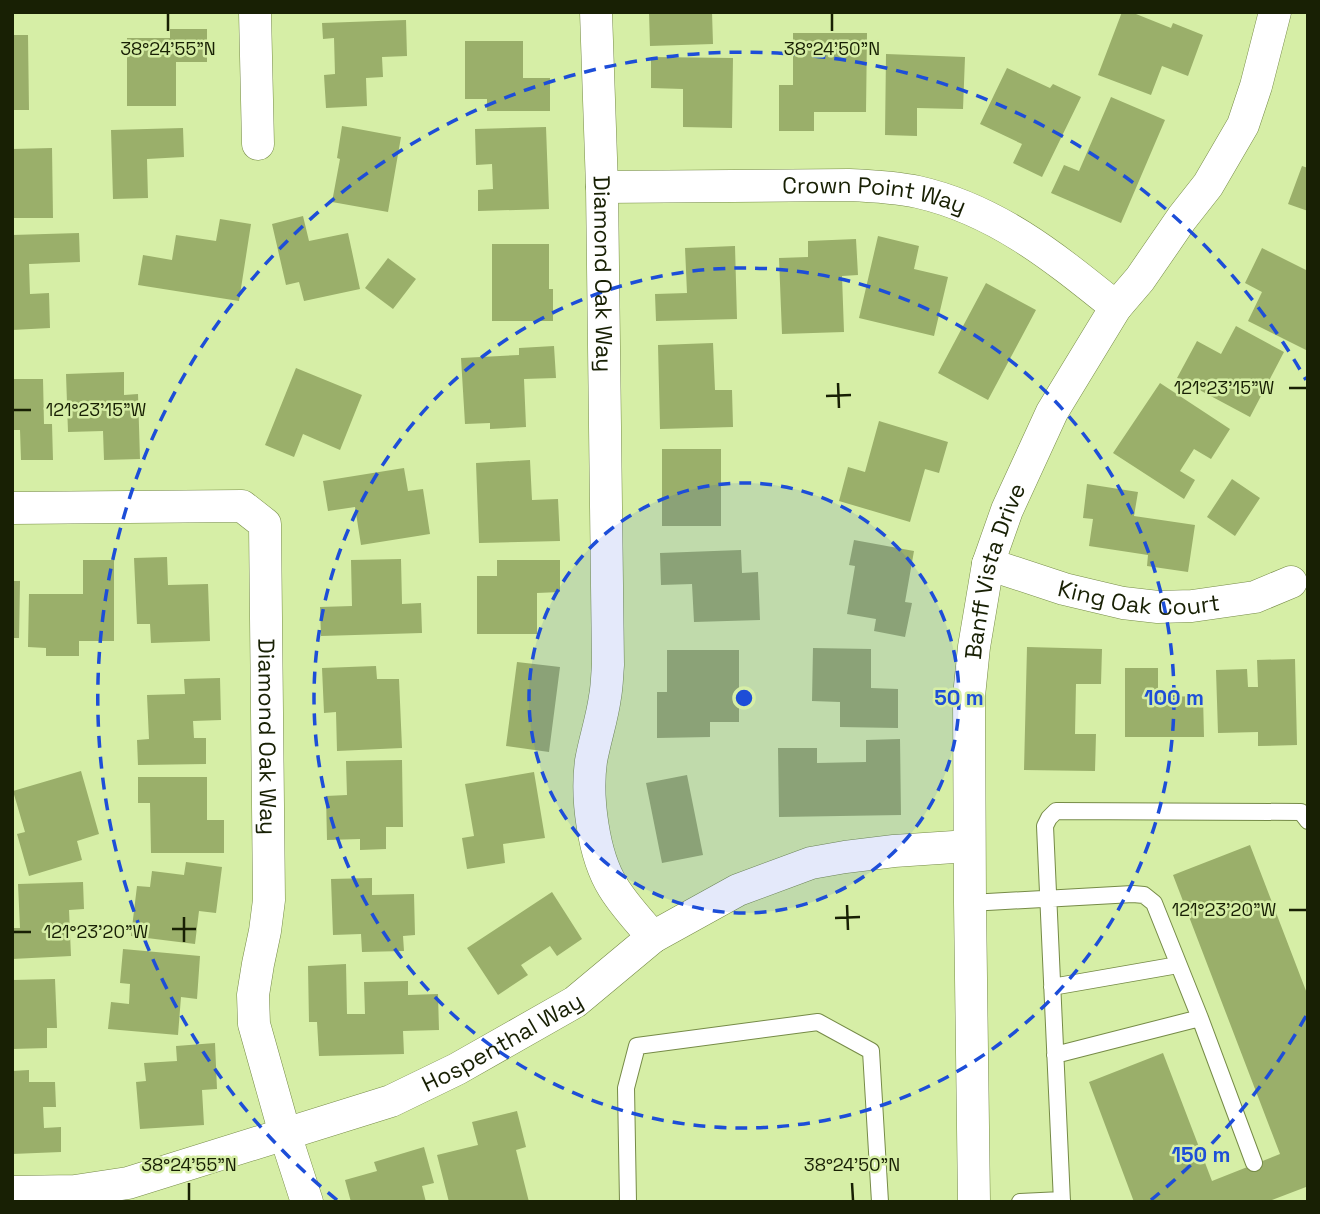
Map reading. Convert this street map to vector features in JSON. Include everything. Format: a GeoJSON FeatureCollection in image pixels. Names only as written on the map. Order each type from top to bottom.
{"type":"FeatureCollection","features":[{"type":"Feature","properties":{"kind":"street"},"geometry":{"type":"LineString","coordinates":[[255,12],[258,144]]}},
{"type":"Feature","properties":{"kind":"street","name":"Diamond Oak Way"},"geometry":{"type":"LineString","coordinates":[[596,12],[602,187],[608,665],[605,698],[591,762],[589,794],[592,824],[611,884],[626,907],[653,937]]}},
{"type":"Feature","properties":{"kind":"street","name":"Banff Vista Drive"},"geometry":{"type":"LineString","coordinates":[[974,1202],[969,696],[988,564],[1007,510],[1052,412],[1116,307],[1140,279],[1182,218],[1208,186],[1243,125],[1275,12]]}},
{"type":"Feature","properties":{"kind":"street","name":"Crown Point Way"},"geometry":{"type":"LineString","coordinates":[[602,187],[849,185],[918,192],[952,201],[988,216],[1020,234],[1116,307]]}},
{"type":"Feature","properties":{"kind":"street","name":"Diamond Oak Way"},"geometry":{"type":"LineString","coordinates":[[12,508],[242,506],[265,524],[269,900],[253,995],[254,1024],[307,1202]]}},
{"type":"Feature","properties":{"kind":"street","name":"King Oak Court"},"geometry":{"type":"LineString","coordinates":[[988,564],[1063,589],[1123,603],[1158,607],[1192,606],[1255,597],[1291,582]]}},
{"type":"Feature","properties":{"kind":"street","name":"Hospenthal Way"},"geometry":{"type":"LineString","coordinates":[[12,1192],[75,1191],[128,1183],[391,1101],[457,1069],[575,1002],[653,937],[738,890],[811,863],[845,856],[969,846]]}},
{"type":"Feature","properties":{"kind":"lane"},"geometry":{"type":"LineString","coordinates":[[1020,1202],[1062,1201],[1045,826],[1049,818],[1056,811],[1301,812],[1308,821]]}},
{"type":"Feature","properties":{"kind":"lane"},"geometry":{"type":"LineString","coordinates":[[970,903],[1133,894],[1144,895],[1154,903],[1254,1163]]}},
{"type":"Feature","properties":{"kind":"lane"},"geometry":{"type":"LineString","coordinates":[[1052,987],[1178,965]]}},
{"type":"Feature","properties":{"kind":"lane"},"geometry":{"type":"LineString","coordinates":[[1055,1055],[1200,1018]]}},
{"type":"Feature","properties":{"kind":"lane"},"geometry":{"type":"LineString","coordinates":[[628,1202],[626,1088],[637,1046],[818,1022],[871,1051],[880,1202]]}},
{"type":"Feature","properties":{"kind":"building"},"geometry":{"type":"Polygon","coordinates":[[[649,12],[712,12],[713,44],[650,46],[649,12]]]}},
{"type":"Feature","properties":{"kind":"building"},"geometry":{"type":"Polygon","coordinates":[[[1122,12],[1131,12],[1171,28],[1173,23],[1203,35],[1188,76],[1162,66],[1151,95],[1098,75],[1122,12]]]}},
{"type":"Feature","properties":{"kind":"building"},"geometry":{"type":"Polygon","coordinates":[[[406,20],[407,56],[382,57],[383,77],[366,78],[367,106],[326,108],[324,75],[335,74],[334,38],[323,39],[322,23],[406,20]]]}},
{"type":"Feature","properties":{"kind":"building"},"geometry":{"type":"Polygon","coordinates":[[[170,29],[207,29],[207,62],[176,62],[176,106],[127,106],[127,38],[170,38],[170,29]]]}},
{"type":"Feature","properties":{"kind":"building"},"geometry":{"type":"Polygon","coordinates":[[[793,33],[867,33],[866,112],[814,112],[814,131],[779,131],[779,85],[793,85],[793,33]]]}},
{"type":"Feature","properties":{"kind":"building"},"geometry":{"type":"Polygon","coordinates":[[[12,35],[28,35],[29,110],[12,110],[12,35]]]}},
{"type":"Feature","properties":{"kind":"building"},"geometry":{"type":"Polygon","coordinates":[[[465,41],[523,41],[523,78],[550,78],[550,111],[487,111],[487,99],[465,99],[465,41]]]}},
{"type":"Feature","properties":{"kind":"building"},"geometry":{"type":"Polygon","coordinates":[[[886,54],[965,57],[963,109],[917,108],[917,136],[885,135],[886,54]]]}},
{"type":"Feature","properties":{"kind":"building"},"geometry":{"type":"Polygon","coordinates":[[[651,57],[733,58],[732,128],[683,127],[683,89],[651,88],[651,57]]]}},
{"type":"Feature","properties":{"kind":"building"},"geometry":{"type":"Polygon","coordinates":[[[1007,68],[1050,88],[1053,84],[1081,97],[1042,177],[1013,163],[1022,144],[980,124],[1007,68]]]}},
{"type":"Feature","properties":{"kind":"building"},"geometry":{"type":"Polygon","coordinates":[[[1111,97],[1165,120],[1121,223],[1051,193],[1064,165],[1079,171],[1111,97]]]}},
{"type":"Feature","properties":{"kind":"building"},"geometry":{"type":"Polygon","coordinates":[[[342,126],[401,137],[388,212],[332,202],[340,159],[337,158],[342,126]]]}},
{"type":"Feature","properties":{"kind":"building"},"geometry":{"type":"Polygon","coordinates":[[[546,127],[549,209],[478,211],[478,190],[493,189],[492,164],[476,165],[475,129],[546,127]]]}},
{"type":"Feature","properties":{"kind":"building"},"geometry":{"type":"Polygon","coordinates":[[[183,128],[184,157],[147,159],[148,198],[113,199],[111,130],[183,128]]]}},
{"type":"Feature","properties":{"kind":"building"},"geometry":{"type":"Polygon","coordinates":[[[52,148],[53,218],[12,218],[12,149],[52,148]]]}},
{"type":"Feature","properties":{"kind":"building"},"geometry":{"type":"Polygon","coordinates":[[[1302,166],[1308,168],[1308,211],[1288,204],[1302,166]]]}},
{"type":"Feature","properties":{"kind":"building"},"geometry":{"type":"Polygon","coordinates":[[[303,216],[309,241],[348,233],[360,289],[304,301],[299,282],[286,285],[272,224],[303,216]]]}},
{"type":"Feature","properties":{"kind":"building"},"geometry":{"type":"Polygon","coordinates":[[[220,219],[251,224],[239,301],[138,285],[143,255],[172,260],[176,235],[216,241],[220,219]]]}},
{"type":"Feature","properties":{"kind":"building"},"geometry":{"type":"Polygon","coordinates":[[[79,233],[80,262],[29,264],[30,294],[49,293],[50,328],[12,330],[12,235],[79,233]]]}},
{"type":"Feature","properties":{"kind":"building"},"geometry":{"type":"Polygon","coordinates":[[[878,236],[919,246],[914,269],[948,277],[934,336],[859,318],[878,236]]]}},
{"type":"Feature","properties":{"kind":"building"},"geometry":{"type":"Polygon","coordinates":[[[856,239],[858,275],[842,276],[844,332],[782,334],[779,258],[808,257],[808,241],[856,239]]]}},
{"type":"Feature","properties":{"kind":"building"},"geometry":{"type":"Polygon","coordinates":[[[492,244],[549,244],[549,289],[553,289],[553,321],[492,321],[492,244]]]}},
{"type":"Feature","properties":{"kind":"building"},"geometry":{"type":"Polygon","coordinates":[[[735,246],[737,319],[656,321],[655,294],[687,293],[685,248],[735,246]]]}},
{"type":"Feature","properties":{"kind":"building"},"geometry":{"type":"Polygon","coordinates":[[[1262,248],[1308,271],[1308,351],[1248,321],[1262,292],[1245,283],[1262,248]]]}},
{"type":"Feature","properties":{"kind":"building"},"geometry":{"type":"Polygon","coordinates":[[[388,258],[416,279],[393,309],[365,288],[388,258]]]}},
{"type":"Feature","properties":{"kind":"building"},"geometry":{"type":"Polygon","coordinates":[[[986,283],[1036,310],[988,400],[938,373],[986,283]]]}},
{"type":"Feature","properties":{"kind":"building"},"geometry":{"type":"Polygon","coordinates":[[[1236,326],[1284,352],[1250,417],[1177,378],[1197,341],[1221,354],[1236,326]]]}},
{"type":"Feature","properties":{"kind":"building"},"geometry":{"type":"Polygon","coordinates":[[[713,343],[715,390],[732,390],[733,427],[660,429],[658,345],[713,343]]]}},
{"type":"Feature","properties":{"kind":"building"},"geometry":{"type":"Polygon","coordinates":[[[554,346],[556,378],[524,379],[526,427],[490,429],[490,423],[465,424],[461,358],[519,355],[519,348],[554,346]]]}},
{"type":"Feature","properties":{"kind":"building"},"geometry":{"type":"Polygon","coordinates":[[[296,368],[362,395],[340,450],[303,434],[294,457],[265,445],[296,368]]]}},
{"type":"Feature","properties":{"kind":"building"},"geometry":{"type":"Polygon","coordinates":[[[124,372],[124,395],[138,394],[140,459],[104,460],[103,431],[68,432],[66,374],[124,372]]]}},
{"type":"Feature","properties":{"kind":"building"},"geometry":{"type":"Polygon","coordinates":[[[12,379],[43,379],[44,424],[52,424],[53,460],[21,460],[20,430],[12,430],[12,379]]]}},
{"type":"Feature","properties":{"kind":"building"},"geometry":{"type":"Polygon","coordinates":[[[1160,383],[1230,429],[1211,459],[1194,449],[1180,471],[1195,480],[1184,499],[1113,453],[1160,383]]]}},
{"type":"Feature","properties":{"kind":"building"},"geometry":{"type":"Polygon","coordinates":[[[879,421],[948,442],[939,473],[925,469],[910,522],[839,501],[848,467],[865,472],[879,421]]]}},
{"type":"Feature","properties":{"kind":"building"},"geometry":{"type":"Polygon","coordinates":[[[662,449],[721,449],[721,526],[662,526],[662,449]]]}},
{"type":"Feature","properties":{"kind":"building"},"geometry":{"type":"Polygon","coordinates":[[[530,460],[532,500],[558,499],[560,541],[479,543],[476,463],[530,460]]]}},
{"type":"Feature","properties":{"kind":"building"},"geometry":{"type":"Polygon","coordinates":[[[404,468],[408,491],[423,489],[430,534],[361,545],[355,507],[328,511],[323,481],[404,468]]]}},
{"type":"Feature","properties":{"kind":"building"},"geometry":{"type":"Polygon","coordinates":[[[1232,479],[1260,498],[1235,536],[1207,517],[1232,479]]]}},
{"type":"Feature","properties":{"kind":"building"},"geometry":{"type":"Polygon","coordinates":[[[1087,484],[1138,492],[1134,516],[1195,525],[1188,572],[1147,566],[1148,555],[1089,546],[1093,519],[1083,518],[1087,484]]]}},
{"type":"Feature","properties":{"kind":"building"},"geometry":{"type":"Polygon","coordinates":[[[854,540],[914,551],[905,602],[912,603],[905,637],[874,631],[876,619],[847,614],[855,566],[849,565],[854,540]]]}},
{"type":"Feature","properties":{"kind":"building"},"geometry":{"type":"Polygon","coordinates":[[[741,550],[742,573],[758,572],[760,620],[694,622],[692,584],[661,585],[660,553],[741,550]]]}},
{"type":"Feature","properties":{"kind":"building"},"geometry":{"type":"Polygon","coordinates":[[[167,557],[168,585],[208,584],[210,641],[151,643],[150,624],[137,624],[134,558],[167,557]]]}},
{"type":"Feature","properties":{"kind":"building"},"geometry":{"type":"Polygon","coordinates":[[[401,559],[402,604],[421,603],[422,633],[321,636],[320,607],[352,606],[351,560],[401,559]]]}},
{"type":"Feature","properties":{"kind":"building"},"geometry":{"type":"Polygon","coordinates":[[[83,560],[114,560],[114,641],[79,641],[79,656],[46,656],[46,648],[28,647],[29,594],[83,594],[83,560]]]}},
{"type":"Feature","properties":{"kind":"building"},"geometry":{"type":"Polygon","coordinates":[[[497,560],[560,560],[560,592],[537,593],[537,634],[477,634],[477,576],[497,576],[497,560]]]}},
{"type":"Feature","properties":{"kind":"building"},"geometry":{"type":"Polygon","coordinates":[[[12,581],[20,581],[19,638],[12,638],[12,581]]]}},
{"type":"Feature","properties":{"kind":"building"},"geometry":{"type":"Polygon","coordinates":[[[1027,647],[1102,649],[1101,684],[1076,684],[1075,734],[1096,734],[1095,771],[1024,770],[1027,647]]]}},
{"type":"Feature","properties":{"kind":"building"},"geometry":{"type":"Polygon","coordinates":[[[813,648],[871,649],[871,688],[898,689],[898,728],[840,727],[840,702],[812,701],[813,648]]]}},
{"type":"Feature","properties":{"kind":"building"},"geometry":{"type":"Polygon","coordinates":[[[667,650],[739,650],[739,722],[710,722],[710,737],[657,738],[657,692],[667,692],[667,650]]]}},
{"type":"Feature","properties":{"kind":"building"},"geometry":{"type":"Polygon","coordinates":[[[1295,659],[1297,745],[1258,746],[1258,732],[1218,733],[1216,670],[1247,669],[1248,687],[1258,687],[1257,660],[1295,659]]]}},
{"type":"Feature","properties":{"kind":"building"},"geometry":{"type":"Polygon","coordinates":[[[517,662],[560,667],[549,752],[506,746],[517,662]]]}},
{"type":"Feature","properties":{"kind":"building"},"geometry":{"type":"Polygon","coordinates":[[[376,666],[377,679],[399,679],[402,748],[337,751],[336,712],[324,713],[322,668],[376,666]]]}},
{"type":"Feature","properties":{"kind":"building"},"geometry":{"type":"Polygon","coordinates":[[[1125,668],[1158,668],[1158,697],[1203,696],[1204,737],[1125,737],[1125,668]]]}},
{"type":"Feature","properties":{"kind":"building"},"geometry":{"type":"Polygon","coordinates":[[[220,678],[221,720],[193,721],[194,738],[206,738],[206,764],[138,765],[137,740],[149,739],[147,695],[185,694],[184,679],[220,678]]]}},
{"type":"Feature","properties":{"kind":"building"},"geometry":{"type":"Polygon","coordinates":[[[900,739],[901,815],[779,817],[778,748],[817,748],[817,763],[866,762],[866,740],[900,739]]]}},
{"type":"Feature","properties":{"kind":"building"},"geometry":{"type":"Polygon","coordinates":[[[402,760],[403,827],[386,827],[386,849],[360,850],[360,839],[327,840],[326,796],[347,795],[346,761],[402,760]]]}},
{"type":"Feature","properties":{"kind":"building"},"geometry":{"type":"Polygon","coordinates":[[[81,771],[99,834],[77,841],[82,860],[29,876],[17,834],[25,832],[13,791],[81,771]]]}},
{"type":"Feature","properties":{"kind":"building"},"geometry":{"type":"Polygon","coordinates":[[[534,772],[545,838],[503,844],[505,863],[467,869],[462,838],[474,836],[465,784],[534,772]]]}},
{"type":"Feature","properties":{"kind":"building"},"geometry":{"type":"Polygon","coordinates":[[[687,775],[703,855],[662,863],[646,783],[687,775]]]}},
{"type":"Feature","properties":{"kind":"building"},"geometry":{"type":"Polygon","coordinates":[[[138,777],[207,777],[207,820],[224,820],[224,853],[151,853],[150,803],[138,803],[138,777]]]}},
{"type":"Feature","properties":{"kind":"building"},"geometry":{"type":"Polygon","coordinates":[[[1250,845],[1308,996],[1308,1192],[1306,1187],[1267,1202],[1134,1202],[1089,1082],[1163,1053],[1212,1181],[1280,1154],[1173,875],[1250,845]]]}},
{"type":"Feature","properties":{"kind":"building"},"geometry":{"type":"Polygon","coordinates":[[[186,862],[222,867],[216,913],[199,911],[195,944],[131,936],[137,886],[150,887],[152,871],[184,875],[186,862]]]}},
{"type":"Feature","properties":{"kind":"building"},"geometry":{"type":"Polygon","coordinates":[[[372,878],[372,895],[414,894],[415,935],[403,936],[404,951],[362,952],[361,934],[333,935],[331,879],[372,878]]]}},
{"type":"Feature","properties":{"kind":"building"},"geometry":{"type":"Polygon","coordinates":[[[83,882],[84,909],[69,910],[71,956],[12,959],[12,928],[20,928],[18,884],[83,882]]]}},
{"type":"Feature","properties":{"kind":"building"},"geometry":{"type":"Polygon","coordinates":[[[552,892],[582,939],[557,956],[550,946],[521,965],[528,975],[498,995],[467,948],[552,892]]]}},
{"type":"Feature","properties":{"kind":"building"},"geometry":{"type":"Polygon","coordinates":[[[123,949],[200,956],[197,999],[181,997],[178,1035],[108,1029],[111,1002],[129,1004],[130,984],[120,983],[123,949]]]}},
{"type":"Feature","properties":{"kind":"building"},"geometry":{"type":"Polygon","coordinates":[[[346,964],[347,1014],[365,1014],[364,982],[408,981],[408,995],[438,994],[439,1030],[403,1031],[404,1054],[319,1056],[317,1022],[309,1022],[308,966],[346,964]]]}},
{"type":"Feature","properties":{"kind":"building"},"geometry":{"type":"Polygon","coordinates":[[[55,979],[57,1028],[47,1028],[47,1048],[12,1049],[12,980],[55,979]]]}},
{"type":"Feature","properties":{"kind":"building"},"geometry":{"type":"Polygon","coordinates":[[[215,1043],[217,1089],[202,1090],[204,1125],[140,1129],[136,1082],[146,1081],[144,1063],[177,1061],[176,1046],[215,1043]]]}},
{"type":"Feature","properties":{"kind":"building"},"geometry":{"type":"Polygon","coordinates":[[[29,1070],[29,1082],[55,1082],[56,1107],[43,1107],[44,1128],[61,1127],[61,1152],[12,1154],[12,1071],[29,1070]]]}},
{"type":"Feature","properties":{"kind":"building"},"geometry":{"type":"Polygon","coordinates":[[[517,1111],[526,1147],[516,1150],[529,1202],[449,1202],[437,1155],[478,1145],[472,1122],[517,1111]]]}},
{"type":"Feature","properties":{"kind":"building"},"geometry":{"type":"Polygon","coordinates":[[[424,1147],[434,1183],[422,1186],[426,1202],[351,1202],[345,1180],[377,1171],[374,1162],[424,1147]]]}}]}
